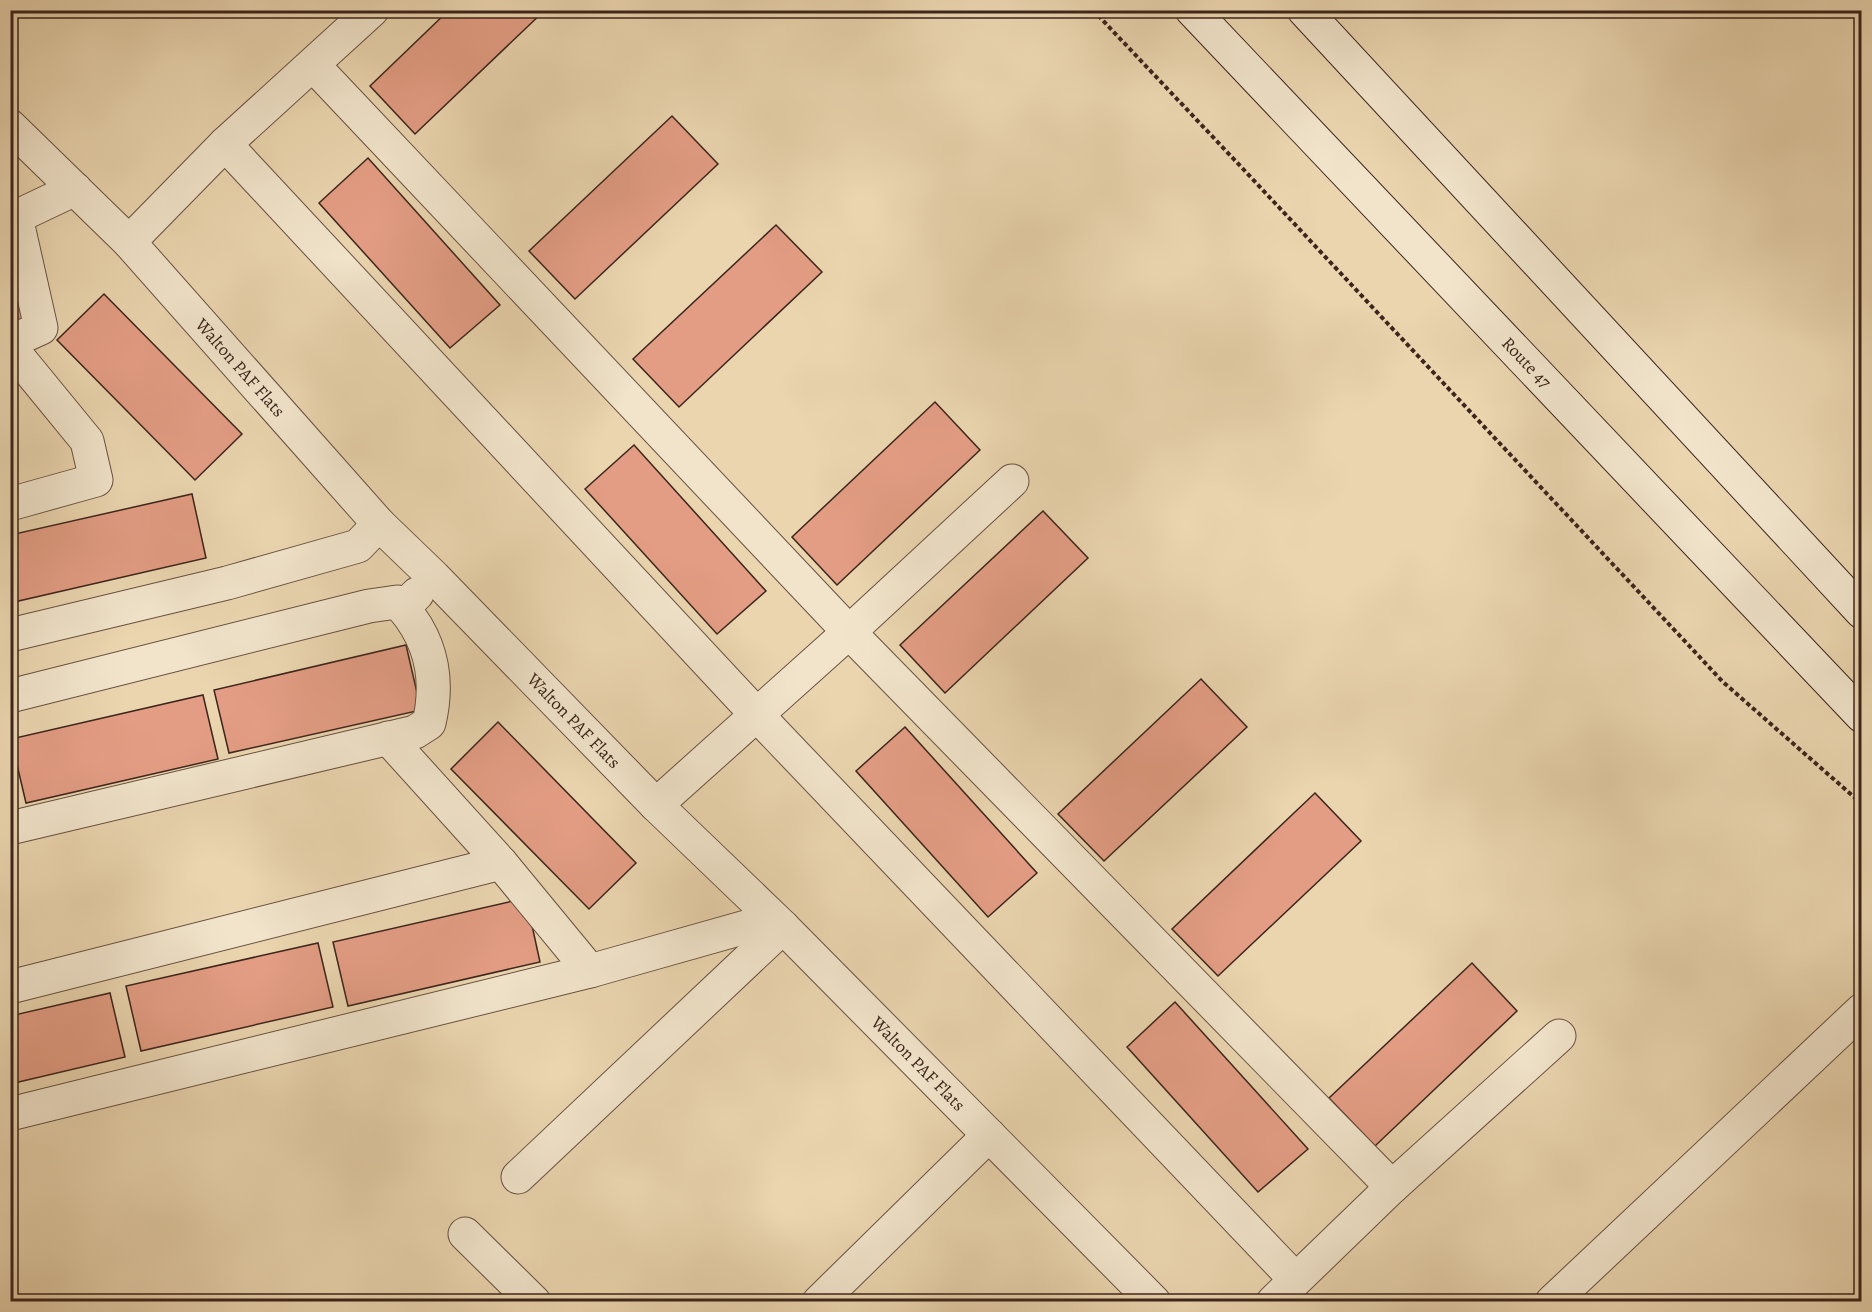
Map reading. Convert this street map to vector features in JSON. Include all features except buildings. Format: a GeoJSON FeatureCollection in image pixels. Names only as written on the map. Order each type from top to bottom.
{"type":"FeatureCollection","features":[{"type":"Feature","properties":{"kind":"street"},"geometry":{"type":"LineString","coordinates":[[129,242],[225,144],[314,66],[372,10]]}},
{"type":"Feature","properties":{"kind":"street","name":"Route 47"},"geometry":{"type":"LineString","coordinates":[[1192,10],[1862,716]]}},
{"type":"Feature","properties":{"kind":"street"},"geometry":{"type":"LineString","coordinates":[[1304,10],[1862,612]]}},
{"type":"Feature","properties":{"kind":"street"},"geometry":{"type":"LineString","coordinates":[[314,66],[849,632],[1392,1187]]}},
{"type":"Feature","properties":{"kind":"street","name":"Walton PAF Flats"},"geometry":{"type":"LineString","coordinates":[[10,126],[129,242],[379,524],[434,577],[656,805],[778,923],[1154,1302]]}},
{"type":"Feature","properties":{"kind":"street"},"geometry":{"type":"LineString","coordinates":[[225,144],[757,714],[1284,1290],[1392,1187],[1559,1036]]}},
{"type":"Feature","properties":{"kind":"street"},"geometry":{"type":"LineString","coordinates":[[10,342],[41,328],[16,217],[75,189]]}},
{"type":"Feature","properties":{"kind":"street"},"geometry":{"type":"LineString","coordinates":[[10,347],[87,441],[96,480],[10,504]]}},
{"type":"Feature","properties":{"kind":"street"},"geometry":{"type":"LineString","coordinates":[[656,805],[849,632],[1012,481]]}},
{"type":"Feature","properties":{"kind":"street"},"geometry":{"type":"LineString","coordinates":[[10,635],[227,583],[358,546],[379,524]]}},
{"type":"Feature","properties":{"kind":"street"},"geometry":{"type":"LineString","coordinates":[[403,608],[434,577]]}},
{"type":"Feature","properties":{"kind":"street"},"geometry":{"type":"LineString","coordinates":[[10,696],[369,606],[397,602],[410,616],[428,651],[434,700],[429,723],[415,732],[10,828]]}},
{"type":"Feature","properties":{"kind":"street"},"geometry":{"type":"LineString","coordinates":[[388,738],[501,863],[590,971]]}},
{"type":"Feature","properties":{"kind":"street"},"geometry":{"type":"LineString","coordinates":[[10,987],[501,863]]}},
{"type":"Feature","properties":{"kind":"street"},"geometry":{"type":"LineString","coordinates":[[10,1114],[778,923]]}},
{"type":"Feature","properties":{"kind":"street"},"geometry":{"type":"LineString","coordinates":[[518,1177],[778,923]]}},
{"type":"Feature","properties":{"kind":"street"},"geometry":{"type":"LineString","coordinates":[[1552,1302],[1862,1010]]}},
{"type":"Feature","properties":{"kind":"street"},"geometry":{"type":"LineString","coordinates":[[819,1302],[989,1135]]}},
{"type":"Feature","properties":{"kind":"street"},"geometry":{"type":"LineString","coordinates":[[465,1234],[534,1302]]}},
{"type":"Feature","properties":{"kind":"path"},"geometry":{"type":"LineString","coordinates":[[1093,10],[1723,682],[1862,804]]}}]}
